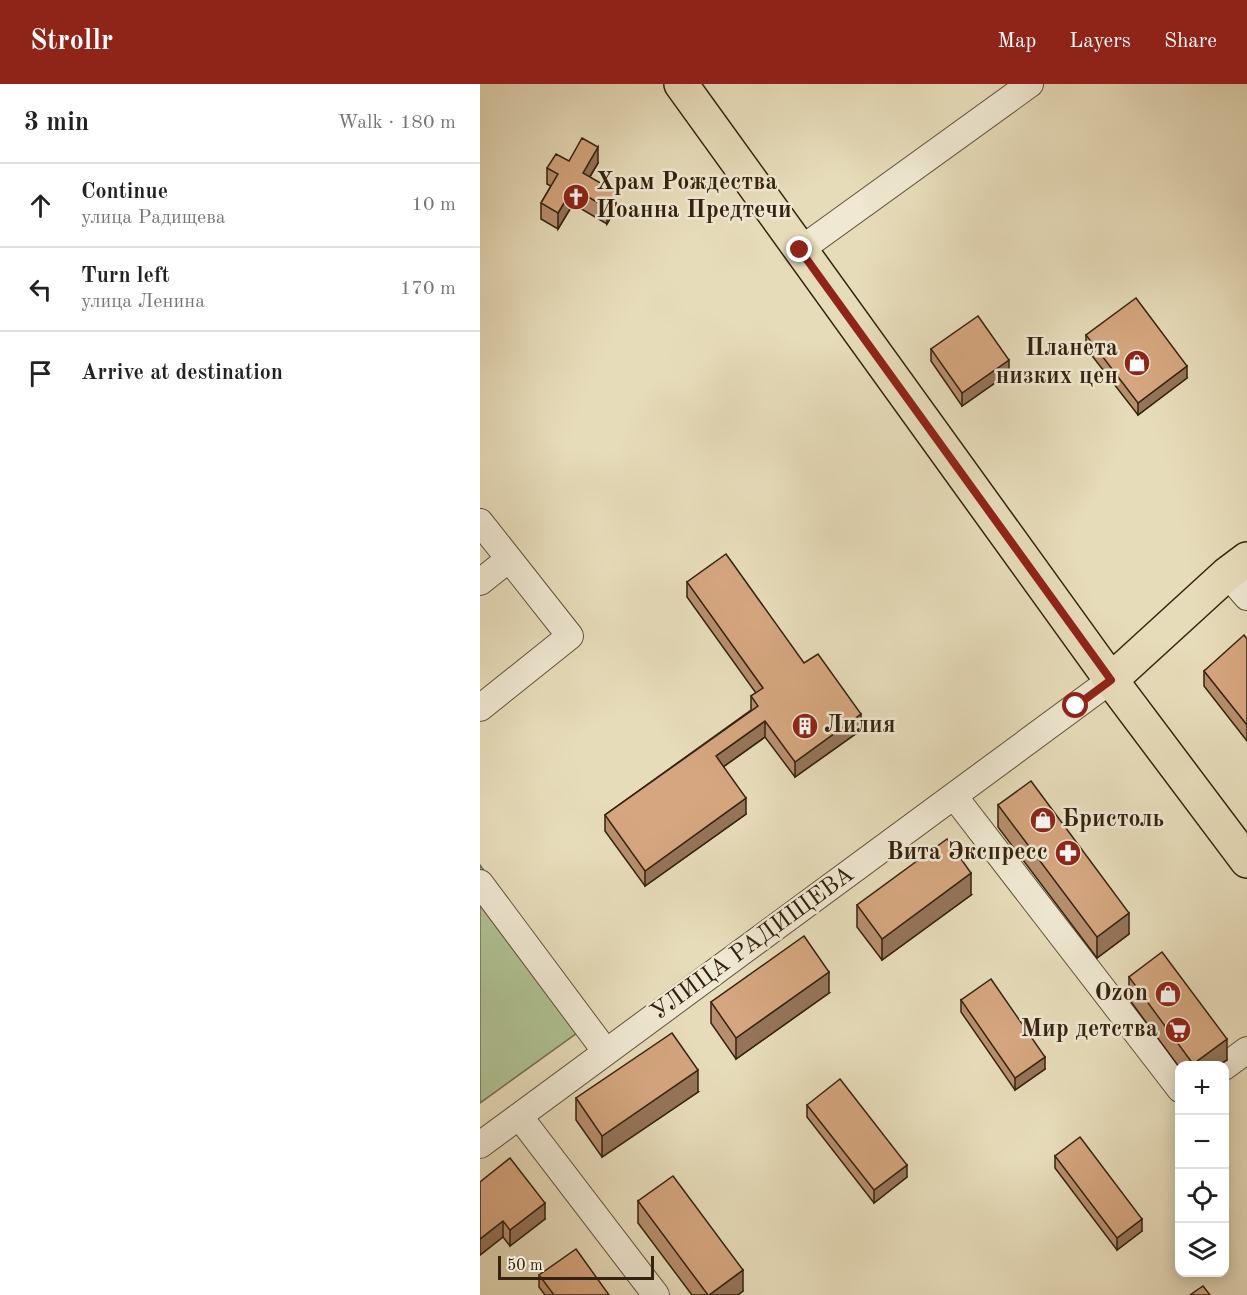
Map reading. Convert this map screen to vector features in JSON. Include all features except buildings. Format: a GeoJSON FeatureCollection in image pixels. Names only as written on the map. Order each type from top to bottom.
{"type":"FeatureCollection","features":[{"type":"Feature","properties":{"kind":"main road"},"geometry":{"type":"LineString","coordinates":[[681,84],[1111,680],[1247,861]]}},
{"type":"Feature","properties":{"kind":"main road","name":"УЛИЦА РАДИЩЕВА"},"geometry":{"type":"LineString","coordinates":[[1111,680],[1240,576]]}},
{"type":"Feature","properties":{"kind":"street"},"geometry":{"type":"LineString","coordinates":[[800,250],[1030,84]]}},
{"type":"Feature","properties":{"kind":"street"},"geometry":{"type":"LineString","coordinates":[[480,522],[570,636],[480,708]]}},
{"type":"Feature","properties":{"kind":"street"},"geometry":{"type":"LineString","coordinates":[[480,582],[509,559]]}},
{"type":"Feature","properties":{"kind":"street","name":"УЛИЦА РАДИЩЕВА"},"geometry":{"type":"LineString","coordinates":[[480,1145],[1111,680]]}},
{"type":"Feature","properties":{"kind":"street"},"geometry":{"type":"LineString","coordinates":[[954,796],[1175,1084]]}},
{"type":"Feature","properties":{"kind":"street"},"geometry":{"type":"LineString","coordinates":[[480,883],[606,1052]]}},
{"type":"Feature","properties":{"kind":"street"},"geometry":{"type":"LineString","coordinates":[[1229,1063],[1247,1050]]}},
{"type":"Feature","properties":{"kind":"street"},"geometry":{"type":"LineString","coordinates":[[519,1116],[656,1295]]}},
{"type":"Feature","properties":{"kind":"green space"},"geometry":{"type":"Polygon","coordinates":[[[480,865],[595,1020],[480,1103],[480,865]]]}},
{"type":"Feature","properties":{"kind":"place","name":"Храм Рождества Иоанна Предтечи"},"geometry":{"type":"Point","coordinates":[576,197]}},
{"type":"Feature","properties":{"kind":"place","name":"Планета низких цен"},"geometry":{"type":"Point","coordinates":[1137,363]}},
{"type":"Feature","properties":{"kind":"place","name":"Лилия"},"geometry":{"type":"Point","coordinates":[805,726]}},
{"type":"Feature","properties":{"kind":"place","name":"Бристоль"},"geometry":{"type":"Point","coordinates":[1043,820]}},
{"type":"Feature","properties":{"kind":"place","name":"Вита Экспресс"},"geometry":{"type":"Point","coordinates":[1068,853]}},
{"type":"Feature","properties":{"kind":"place","name":"Ozon"},"geometry":{"type":"Point","coordinates":[1168,994]}},
{"type":"Feature","properties":{"kind":"place","name":"Мир детства"},"geometry":{"type":"Point","coordinates":[1178,1030]}},
{"type":"Feature","properties":{"kind":"route"},"geometry":{"type":"LineString","coordinates":[[800,250],[1111,680],[1076,706]]}}]}
